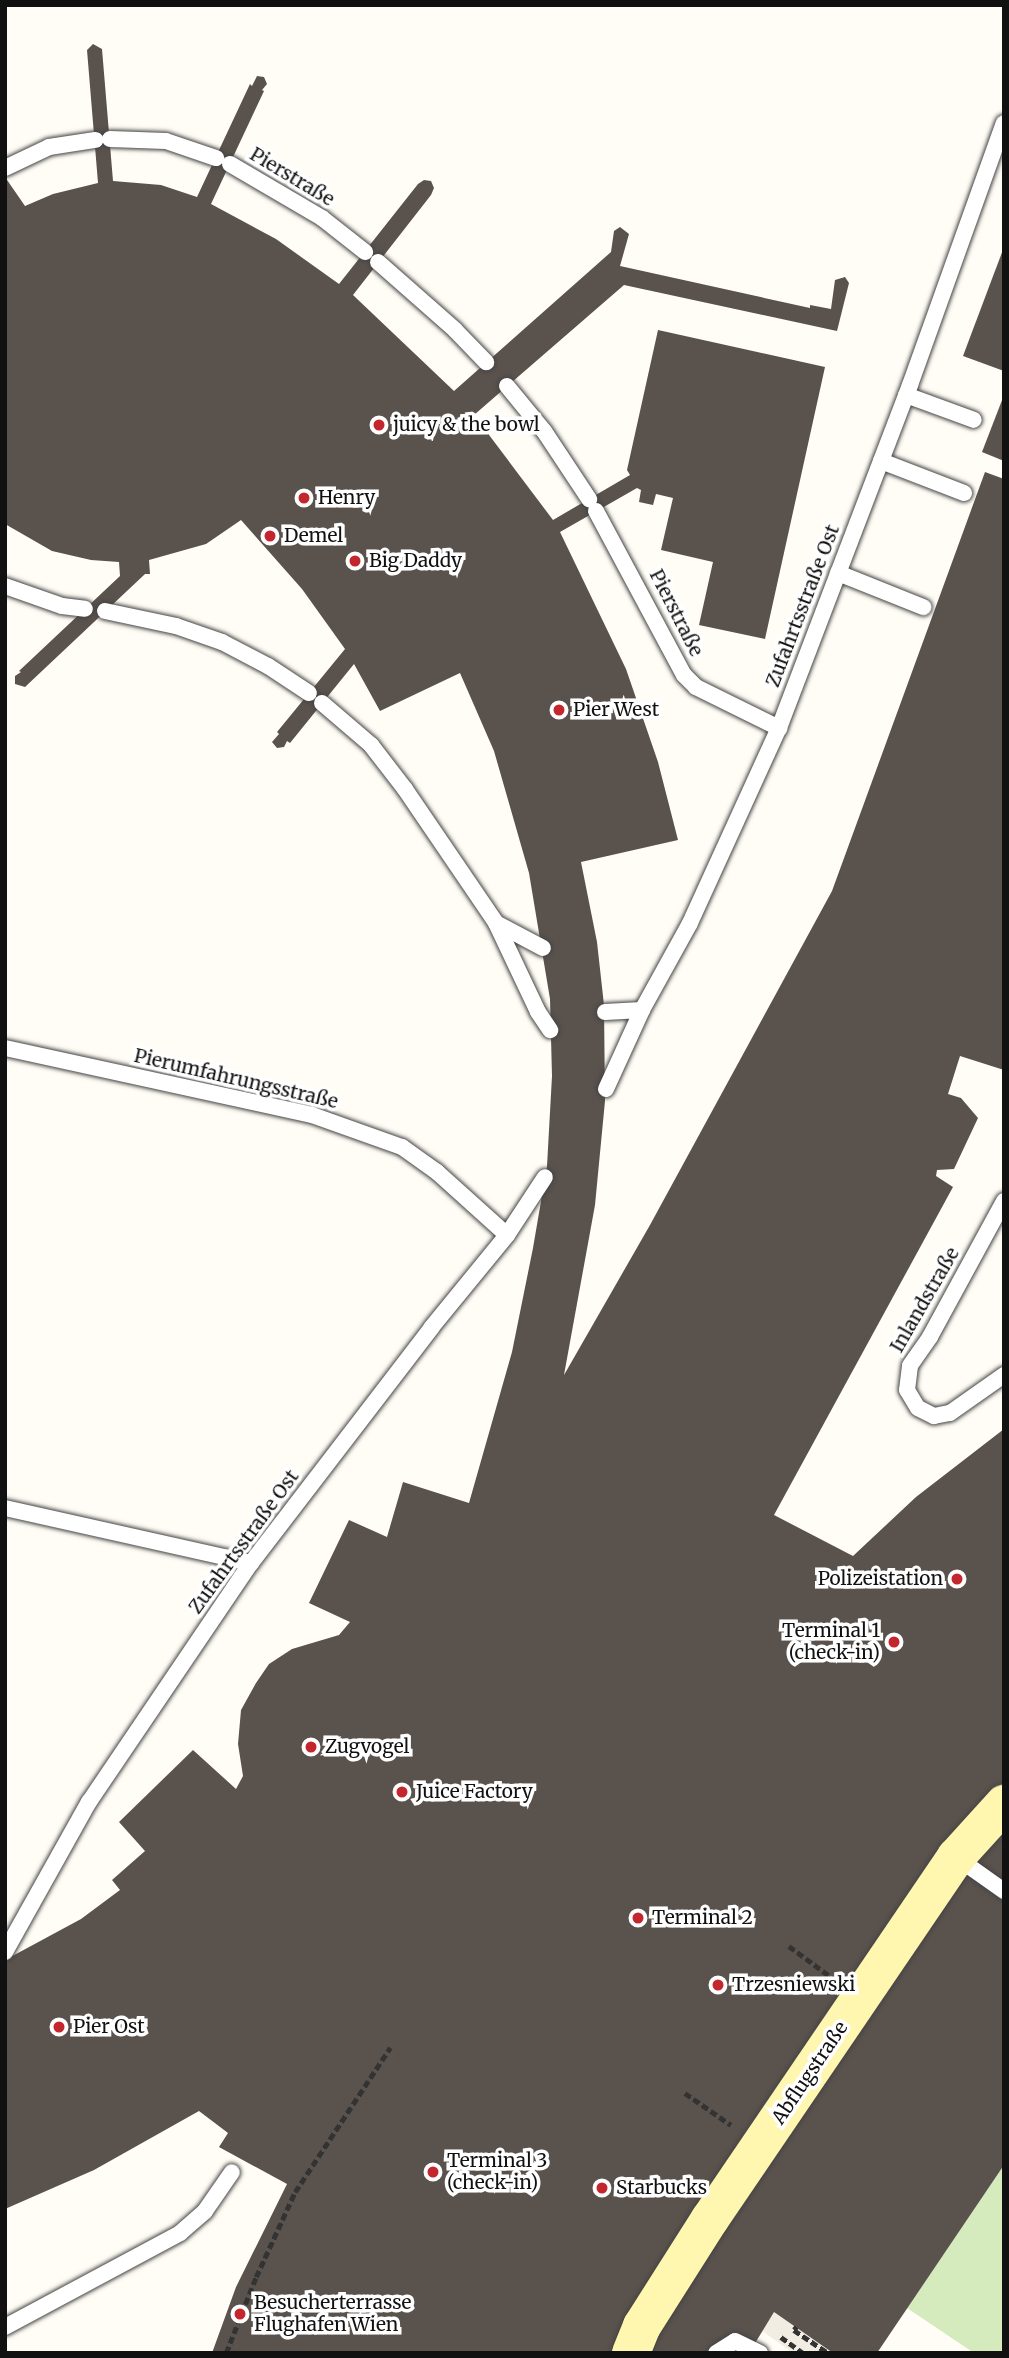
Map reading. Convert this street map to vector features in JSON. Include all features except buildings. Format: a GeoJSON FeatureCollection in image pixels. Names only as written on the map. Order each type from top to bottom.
{"type":"FeatureCollection","features":[{"type":"Feature","properties":{"kind":"street","name":"Abflugstraße"},"geometry":{"type":"LineString","coordinates":[[640,2344],[760,2146],[956,1857],[1004,1804]]}},
{"type":"Feature","properties":{"kind":"lane","name":"Zufahrtsstraße Ost"},"geometry":{"type":"LineString","coordinates":[[606,1089],[642,1010],[690,923],[779,728],[906,396],[1004,123]]}},
{"type":"Feature","properties":{"kind":"lane","name":"Pierstraße"},"geometry":{"type":"LineString","coordinates":[[5,168],[50,147],[102,139],[166,141],[223,161],[322,218],[365,252]]}},
{"type":"Feature","properties":{"kind":"lane"},"geometry":{"type":"LineString","coordinates":[[378,262],[419,296],[486,362]]}},
{"type":"Feature","properties":{"kind":"lane","name":"Pierstraße"},"geometry":{"type":"LineString","coordinates":[[507,386],[544,431],[593,505],[684,675],[696,687],[779,728]]}},
{"type":"Feature","properties":{"kind":"lane"},"geometry":{"type":"LineString","coordinates":[[906,396],[974,420]]}},
{"type":"Feature","properties":{"kind":"lane"},"geometry":{"type":"LineString","coordinates":[[881,461],[964,493]]}},
{"type":"Feature","properties":{"kind":"lane"},"geometry":{"type":"LineString","coordinates":[[838,573],[923,607]]}},
{"type":"Feature","properties":{"kind":"lane"},"geometry":{"type":"LineString","coordinates":[[5,586],[62,606],[85,609]]}},
{"type":"Feature","properties":{"kind":"lane"},"geometry":{"type":"LineString","coordinates":[[105,611],[176,626],[222,642],[268,666],[309,693]]}},
{"type":"Feature","properties":{"kind":"lane"},"geometry":{"type":"LineString","coordinates":[[322,703],[371,745],[405,789],[496,923],[538,1012],[550,1030]]}},
{"type":"Feature","properties":{"kind":"lane"},"geometry":{"type":"LineString","coordinates":[[496,923],[543,948]]}},
{"type":"Feature","properties":{"kind":"lane"},"geometry":{"type":"LineString","coordinates":[[605,1012],[642,1010]]}},
{"type":"Feature","properties":{"kind":"lane","name":"Pierumfahrungsstraße"},"geometry":{"type":"LineString","coordinates":[[5,1048],[312,1115],[402,1147],[437,1172],[507,1235]]}},
{"type":"Feature","properties":{"kind":"lane","name":"Zufahrtsstraße Ost"},"geometry":{"type":"LineString","coordinates":[[5,1952],[89,1801],[251,1563],[431,1328],[507,1235],[545,1177]]}},
{"type":"Feature","properties":{"kind":"lane","name":"Inlandstraße"},"geometry":{"type":"LineString","coordinates":[[1004,1201],[930,1337],[910,1367],[907,1390],[918,1408],[934,1416],[950,1413],[1004,1376]]}},
{"type":"Feature","properties":{"kind":"lane"},"geometry":{"type":"LineString","coordinates":[[5,1508],[251,1563]]}},
{"type":"Feature","properties":{"kind":"lane"},"geometry":{"type":"LineString","coordinates":[[956,1857],[1004,1891]]}},
{"type":"Feature","properties":{"kind":"lane"},"geometry":{"type":"LineString","coordinates":[[5,2327],[180,2233],[205,2211],[232,2172]]}},
{"type":"Feature","properties":{"kind":"lane"},"geometry":{"type":"LineString","coordinates":[[716,2353],[735,2342],[760,2353]]}},
{"type":"Feature","properties":{"kind":"path"},"geometry":{"type":"LineString","coordinates":[[789,1946],[830,1976]]}},
{"type":"Feature","properties":{"kind":"path"},"geometry":{"type":"LineString","coordinates":[[226,2353],[256,2277],[295,2192],[390,2048]]}},
{"type":"Feature","properties":{"kind":"path"},"geometry":{"type":"LineString","coordinates":[[685,2093],[760,2146]]}},
{"type":"Feature","properties":{"kind":"path"},"geometry":{"type":"LineString","coordinates":[[797,2327],[794,2330],[828,2353]]}},
{"type":"Feature","properties":{"kind":"path"},"geometry":{"type":"LineString","coordinates":[[787,2341],[803,2353]]}},
{"type":"Feature","properties":{"kind":"green space"},"geometry":{"type":"Polygon","coordinates":[[[1004,2165],[1004,2353],[974,2353],[907,2308],[1004,2165]]]}},
{"type":"Feature","properties":{"kind":"shaded area"},"geometry":{"type":"Polygon","coordinates":[[[774,2312],[833,2353],[793,2353],[761,2330],[774,2312]]]}},
{"type":"Feature","properties":{"kind":"place","name":"juicy & the bowl"},"geometry":{"type":"Point","coordinates":[379,425]}},
{"type":"Feature","properties":{"kind":"place","name":"Henry"},"geometry":{"type":"Point","coordinates":[304,498]}},
{"type":"Feature","properties":{"kind":"place","name":"Demel"},"geometry":{"type":"Point","coordinates":[270,536]}},
{"type":"Feature","properties":{"kind":"place","name":"Big Daddy"},"geometry":{"type":"Point","coordinates":[355,561]}},
{"type":"Feature","properties":{"kind":"place","name":"Pier West"},"geometry":{"type":"Point","coordinates":[559,710]}},
{"type":"Feature","properties":{"kind":"place","name":"Polizeistation"},"geometry":{"type":"Point","coordinates":[957,1579]}},
{"type":"Feature","properties":{"kind":"place","name":"Terminal 1 (check-in)"},"geometry":{"type":"Point","coordinates":[894,1642]}},
{"type":"Feature","properties":{"kind":"place","name":"Zugvogel"},"geometry":{"type":"Point","coordinates":[311,1747]}},
{"type":"Feature","properties":{"kind":"place","name":"Juice Factory"},"geometry":{"type":"Point","coordinates":[402,1792]}},
{"type":"Feature","properties":{"kind":"place","name":"Terminal 2"},"geometry":{"type":"Point","coordinates":[638,1918]}},
{"type":"Feature","properties":{"kind":"place","name":"Trzesniewski"},"geometry":{"type":"Point","coordinates":[718,1985]}},
{"type":"Feature","properties":{"kind":"place","name":"Pier Ost"},"geometry":{"type":"Point","coordinates":[59,2027]}},
{"type":"Feature","properties":{"kind":"place","name":"Terminal 3 (check-in)"},"geometry":{"type":"Point","coordinates":[433,2172]}},
{"type":"Feature","properties":{"kind":"place","name":"Starbucks"},"geometry":{"type":"Point","coordinates":[602,2188]}},
{"type":"Feature","properties":{"kind":"place","name":"Besucherterrasse Flughafen Wien"},"geometry":{"type":"Point","coordinates":[240,2314]}}]}
